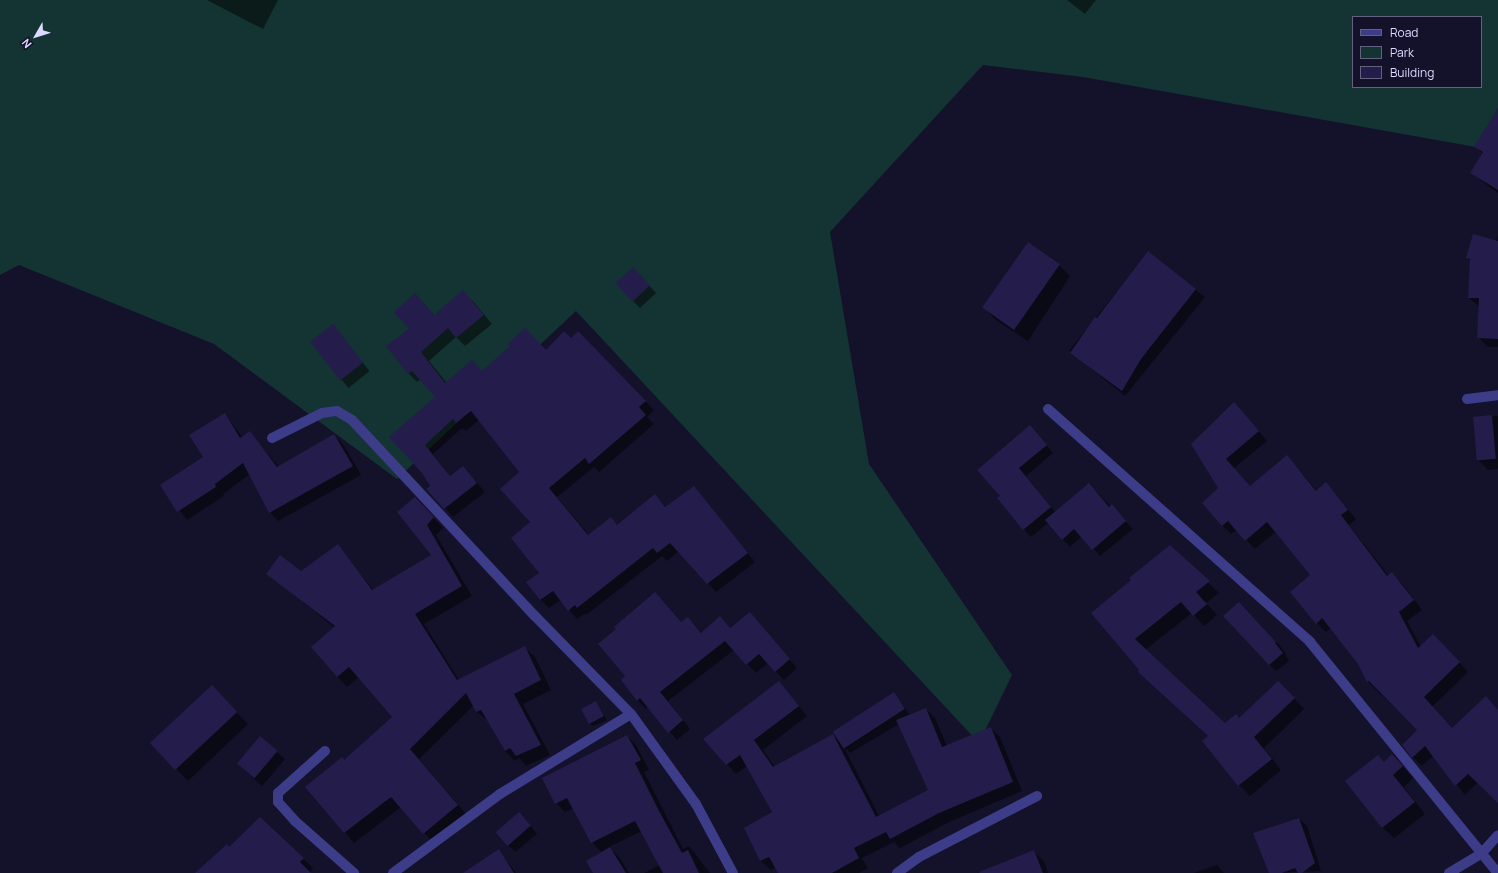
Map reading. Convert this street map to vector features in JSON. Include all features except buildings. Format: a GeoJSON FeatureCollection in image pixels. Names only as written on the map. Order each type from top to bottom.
{"type":"FeatureCollection","features":[{"type":"Feature","properties":{"kind":"street"},"geometry":{"type":"LineString","coordinates":[[1467,399],[1498,395]]}},
{"type":"Feature","properties":{"kind":"street"},"geometry":{"type":"LineString","coordinates":[[1048,409],[1310,642],[1498,873]]}},
{"type":"Feature","properties":{"kind":"street"},"geometry":{"type":"LineString","coordinates":[[272,438],[322,413],[337,411],[352,420],[550,632],[631,714],[696,804],[733,873]]}},
{"type":"Feature","properties":{"kind":"street"},"geometry":{"type":"LineString","coordinates":[[393,873],[500,794],[631,714]]}},
{"type":"Feature","properties":{"kind":"street"},"geometry":{"type":"LineString","coordinates":[[325,751],[278,793],[278,802],[290,816],[354,873]]}},
{"type":"Feature","properties":{"kind":"street"},"geometry":{"type":"LineString","coordinates":[[897,873],[919,857],[1037,796]]}},
{"type":"Feature","properties":{"kind":"street"},"geometry":{"type":"LineString","coordinates":[[1449,873],[1481,854],[1498,835]]}},
{"type":"Feature","properties":{"kind":"green space"},"geometry":{"type":"Polygon","coordinates":[[[0,0],[1498,0],[1498,151],[1083,77],[983,65],[830,232],[869,464],[1012,675],[979,743],[576,311],[397,479],[214,344],[19,265],[0,275],[0,0]]]}}]}
